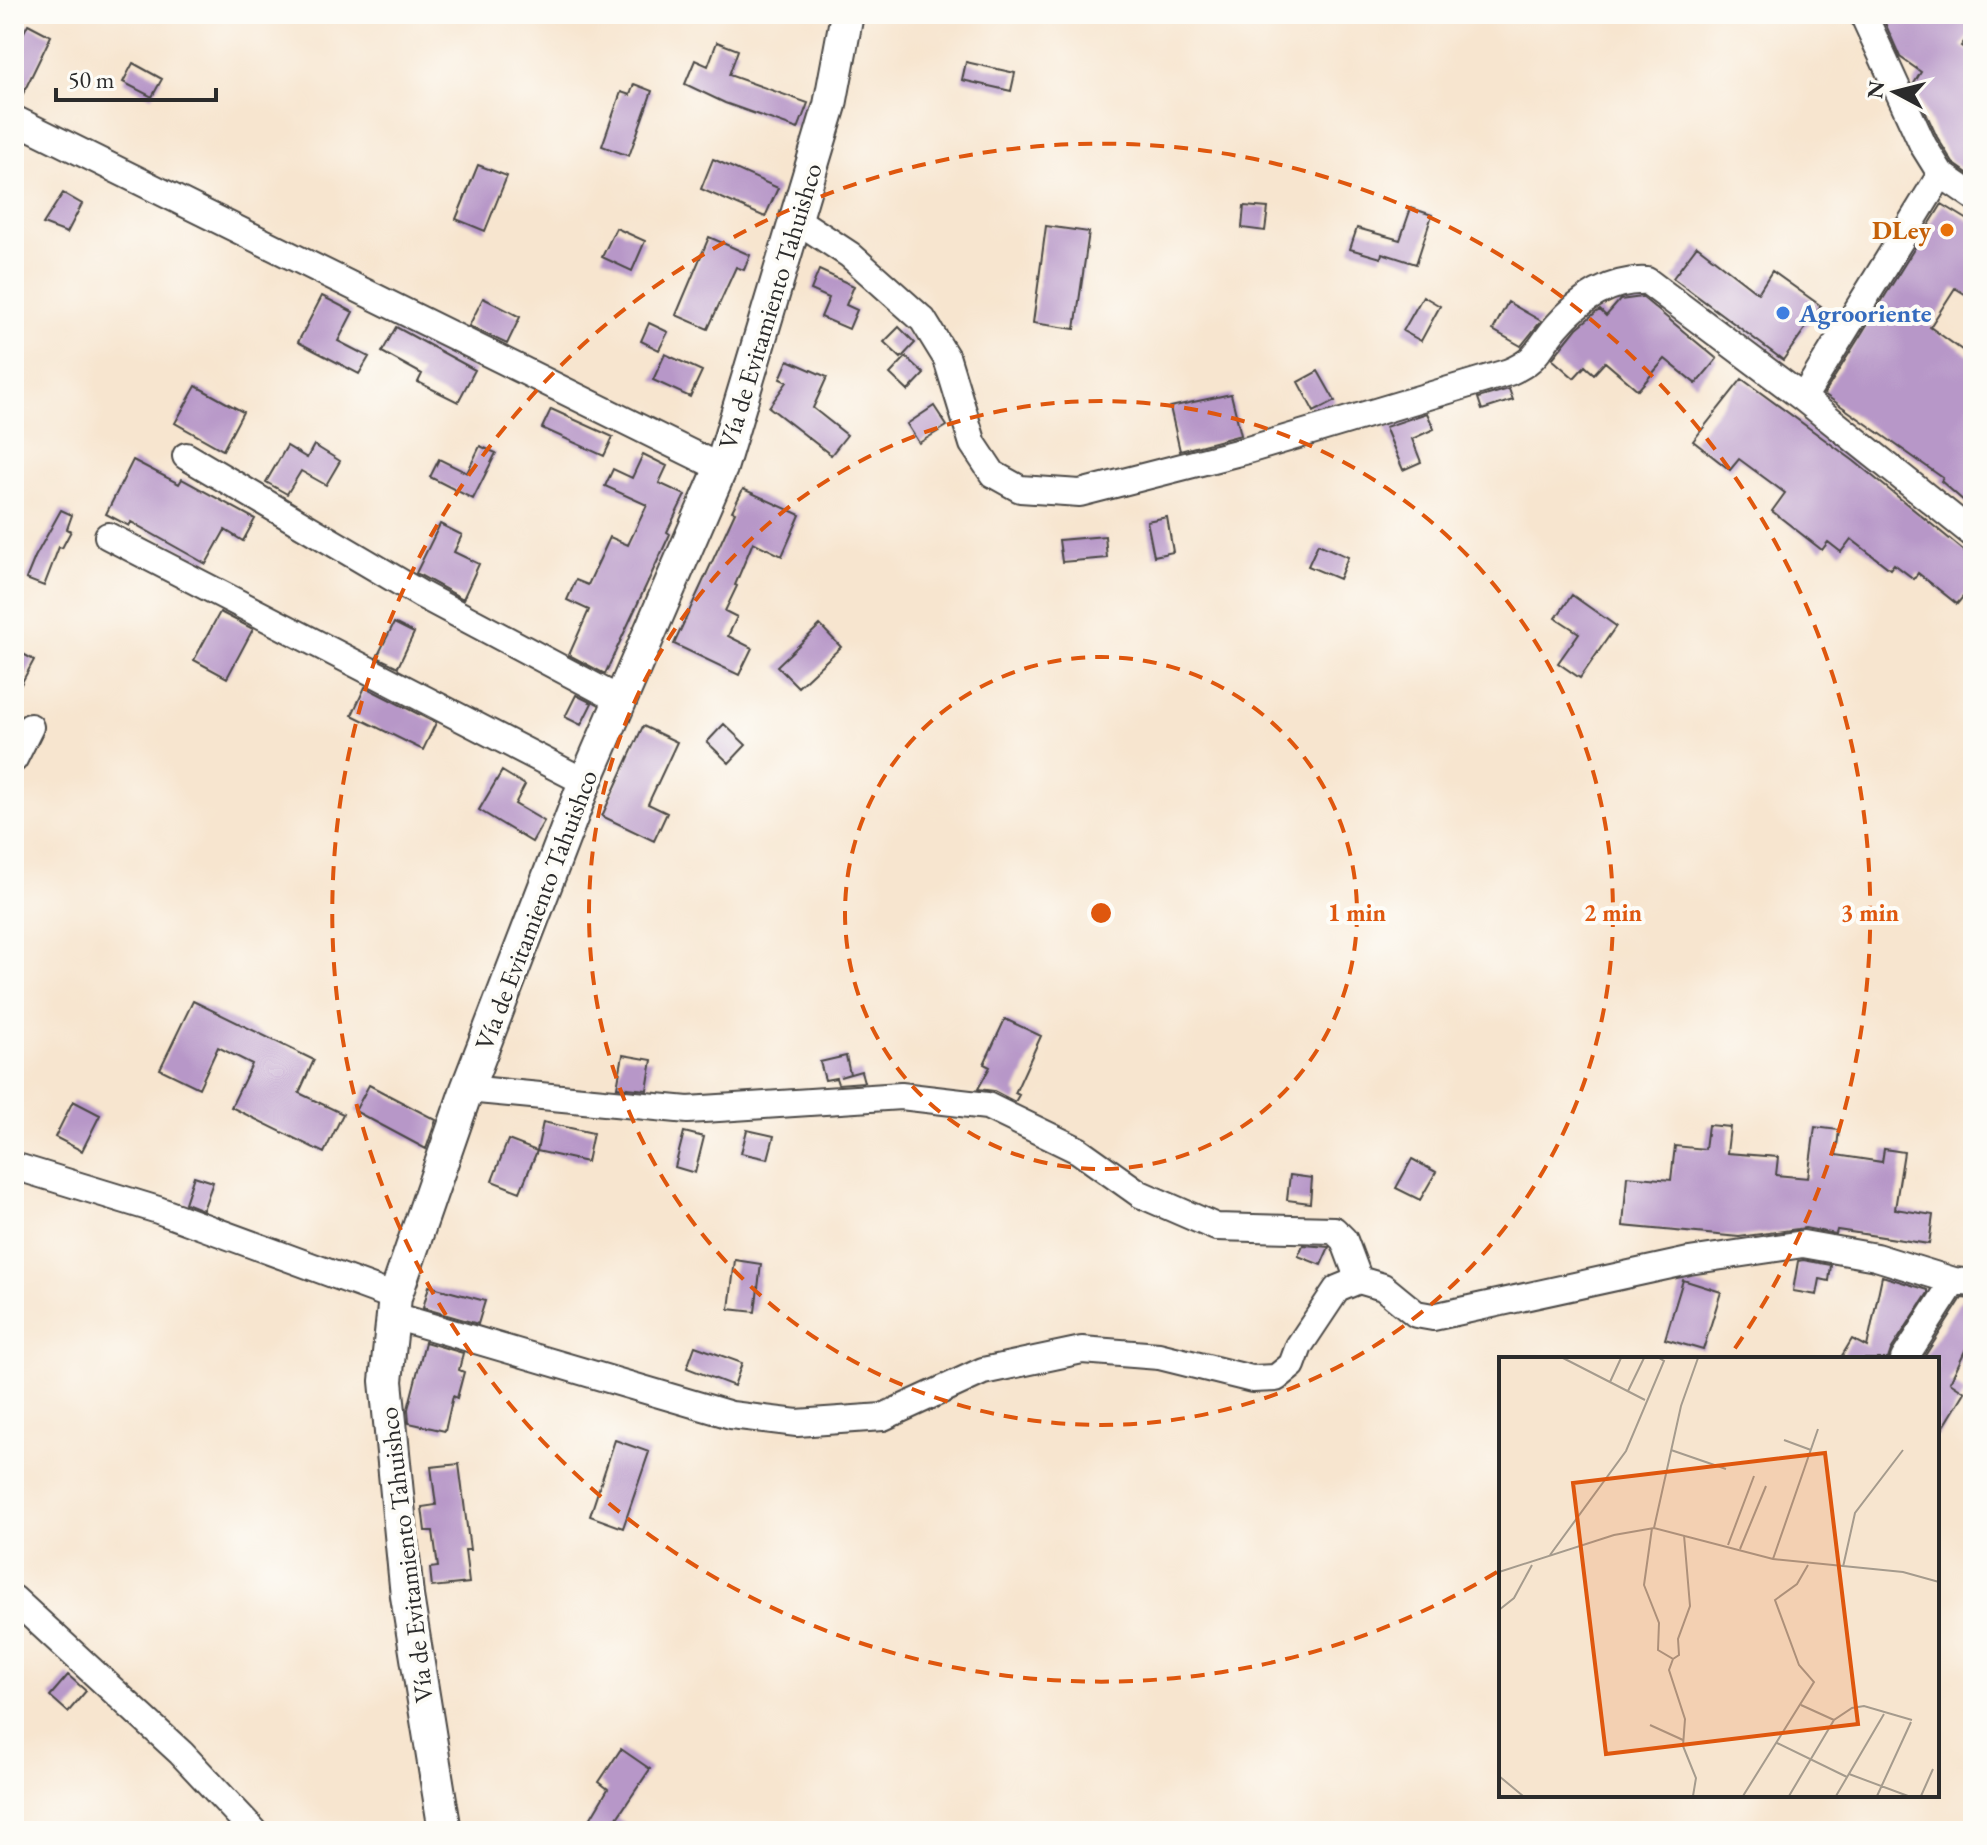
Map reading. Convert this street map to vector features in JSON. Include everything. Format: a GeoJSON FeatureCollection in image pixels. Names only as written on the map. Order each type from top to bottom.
{"type":"FeatureCollection","features":[{"type":"Feature","properties":{"kind":"main road","name":"Vía de Evitamiento Tahuishco"},"geometry":{"type":"LineString","coordinates":[[445,1831],[402,1550],[386,1381],[395,1306],[467,1089],[585,782],[721,468],[830,105],[847,14]]}},
{"type":"Feature","properties":{"kind":"street"},"geometry":{"type":"LineString","coordinates":[[1863,14],[1923,145],[1941,174],[1973,196]]}},
{"type":"Feature","properties":{"kind":"street"},"geometry":{"type":"LineString","coordinates":[[14,119],[721,468]]}},
{"type":"Feature","properties":{"kind":"street"},"geometry":{"type":"LineString","coordinates":[[1803,398],[1941,174]]}},
{"type":"Feature","properties":{"kind":"street"},"geometry":{"type":"LineString","coordinates":[[797,220],[862,264],[923,320],[947,359],[973,444],[993,474],[1020,489],[1080,493],[1248,450],[1509,372],[1534,359],[1556,327],[1585,297],[1628,280],[1647,281],[1803,398],[1973,534]]}},
{"type":"Feature","properties":{"kind":"street"},"geometry":{"type":"LineString","coordinates":[[186,456],[422,595],[620,700]]}},
{"type":"Feature","properties":{"kind":"street"},"geometry":{"type":"LineString","coordinates":[[108,536],[585,782]]}},
{"type":"Feature","properties":{"kind":"street"},"geometry":{"type":"LineString","coordinates":[[14,759],[30,727]]}},
{"type":"Feature","properties":{"kind":"street"},"geometry":{"type":"LineString","coordinates":[[467,1089],[688,1110],[901,1096],[987,1106],[1078,1150],[1140,1194],[1216,1227],[1334,1230],[1344,1240],[1359,1280]]}},
{"type":"Feature","properties":{"kind":"street"},"geometry":{"type":"LineString","coordinates":[[14,1166],[158,1210],[395,1306],[731,1415],[797,1423],[883,1417],[983,1371],[1082,1350],[1159,1356],[1252,1379],[1276,1378],[1292,1365],[1299,1346],[1337,1289],[1359,1280],[1383,1287],[1402,1305],[1423,1318],[1689,1261],[1803,1244],[1876,1257],[1963,1282],[1906,1357]]}},
{"type":"Feature","properties":{"kind":"street"},"geometry":{"type":"LineString","coordinates":[[14,1599],[181,1753],[254,1831]]}},
{"type":"Feature","properties":{"kind":"building"},"geometry":{"type":"Polygon","coordinates":[[[1881,14],[1973,14],[1973,29],[1961,46],[1973,54],[1973,177],[1953,163],[1937,137],[1913,85],[1921,72],[1900,57],[1881,14]]]}},
{"type":"Feature","properties":{"kind":"building"},"geometry":{"type":"Polygon","coordinates":[[[28,24],[51,36],[18,104],[14,103],[14,52],[28,24]]]}},
{"type":"Feature","properties":{"kind":"building"},"geometry":{"type":"Polygon","coordinates":[[[717,42],[738,50],[729,75],[808,103],[798,129],[725,103],[685,84],[695,60],[708,66],[717,42]]]}},
{"type":"Feature","properties":{"kind":"building"},"geometry":{"type":"Polygon","coordinates":[[[966,62],[1015,73],[1011,91],[962,80],[966,62]]]}},
{"type":"Feature","properties":{"kind":"building"},"geometry":{"type":"Polygon","coordinates":[[[133,63],[162,79],[152,97],[123,82],[133,63]]]}},
{"type":"Feature","properties":{"kind":"building"},"geometry":{"type":"Polygon","coordinates":[[[634,84],[652,91],[629,156],[602,146],[621,92],[630,95],[634,84]]]}},
{"type":"Feature","properties":{"kind":"building"},"geometry":{"type":"Polygon","coordinates":[[[713,159],[778,188],[765,217],[701,189],[713,159]]]}},
{"type":"Feature","properties":{"kind":"building"},"geometry":{"type":"Polygon","coordinates":[[[478,165],[507,176],[485,231],[456,219],[478,165]]]}},
{"type":"Feature","properties":{"kind":"building"},"geometry":{"type":"Polygon","coordinates":[[[63,193],[82,204],[67,233],[43,224],[63,193]]]}},
{"type":"Feature","properties":{"kind":"building"},"geometry":{"type":"Polygon","coordinates":[[[1942,204],[1973,223],[1973,299],[1955,288],[1930,327],[1973,358],[1973,509],[1941,481],[1943,478],[1824,394],[1942,204]]]}},
{"type":"Feature","properties":{"kind":"building"},"geometry":{"type":"Polygon","coordinates":[[[1244,206],[1268,208],[1265,231],[1242,228],[1244,206]]]}},
{"type":"Feature","properties":{"kind":"building"},"geometry":{"type":"Polygon","coordinates":[[[1411,208],[1432,215],[1416,264],[1382,253],[1381,258],[1350,249],[1357,228],[1400,240],[1411,208]]]}},
{"type":"Feature","properties":{"kind":"building"},"geometry":{"type":"Polygon","coordinates":[[[1046,226],[1089,232],[1075,329],[1033,323],[1046,226]]]}},
{"type":"Feature","properties":{"kind":"building"},"geometry":{"type":"Polygon","coordinates":[[[616,228],[645,241],[632,271],[602,257],[616,228]]]}},
{"type":"Feature","properties":{"kind":"building"},"geometry":{"type":"Polygon","coordinates":[[[709,237],[750,255],[744,270],[736,267],[708,329],[676,315],[709,237]]]}},
{"type":"Feature","properties":{"kind":"building"},"geometry":{"type":"Polygon","coordinates":[[[1697,246],[1758,293],[1772,271],[1821,306],[1783,360],[1673,278],[1697,246]]]}},
{"type":"Feature","properties":{"kind":"building"},"geometry":{"type":"Polygon","coordinates":[[[819,270],[854,286],[846,305],[857,310],[849,329],[821,317],[829,298],[811,290],[819,270]]]}},
{"type":"Feature","properties":{"kind":"building"},"geometry":{"type":"Polygon","coordinates":[[[322,296],[353,312],[338,341],[369,357],[359,374],[298,342],[322,296]]]}},
{"type":"Feature","properties":{"kind":"building"},"geometry":{"type":"Polygon","coordinates":[[[1423,296],[1440,306],[1421,341],[1403,331],[1423,296]]]}},
{"type":"Feature","properties":{"kind":"building"},"geometry":{"type":"Polygon","coordinates":[[[1642,297],[1717,359],[1696,384],[1665,359],[1638,390],[1605,362],[1594,374],[1585,366],[1574,378],[1552,359],[1577,328],[1595,313],[1600,310],[1606,316],[1620,300],[1642,297]]]}},
{"type":"Feature","properties":{"kind":"building"},"geometry":{"type":"Polygon","coordinates":[[[483,298],[520,317],[507,344],[469,326],[483,298]]]}},
{"type":"Feature","properties":{"kind":"building"},"geometry":{"type":"Polygon","coordinates":[[[1508,302],[1541,321],[1521,346],[1493,330],[1508,302]]]}},
{"type":"Feature","properties":{"kind":"building"},"geometry":{"type":"Polygon","coordinates":[[[649,323],[668,332],[659,350],[641,341],[649,323]]]}},
{"type":"Feature","properties":{"kind":"building"},"geometry":{"type":"Polygon","coordinates":[[[396,327],[475,370],[458,402],[418,382],[422,374],[382,352],[396,327]]]}},
{"type":"Feature","properties":{"kind":"building"},"geometry":{"type":"Polygon","coordinates":[[[899,327],[915,343],[901,358],[884,342],[899,327]]]}},
{"type":"Feature","properties":{"kind":"building"},"geometry":{"type":"Polygon","coordinates":[[[665,354],[702,371],[690,397],[653,380],[665,354]]]}},
{"type":"Feature","properties":{"kind":"building"},"geometry":{"type":"Polygon","coordinates":[[[906,357],[924,374],[908,391],[890,374],[906,357]]]}},
{"type":"Feature","properties":{"kind":"building"},"geometry":{"type":"Polygon","coordinates":[[[788,360],[827,377],[813,408],[847,435],[831,455],[769,407],[787,382],[780,379],[788,360]]]}},
{"type":"Feature","properties":{"kind":"building"},"geometry":{"type":"Polygon","coordinates":[[[1318,371],[1335,401],[1314,412],[1298,382],[1318,371]]]}},
{"type":"Feature","properties":{"kind":"building"},"geometry":{"type":"Polygon","coordinates":[[[1742,379],[1854,461],[1973,558],[1973,585],[1957,604],[1918,573],[1914,579],[1894,564],[1890,569],[1851,539],[1841,552],[1828,542],[1822,550],[1772,511],[1785,493],[1739,459],[1730,470],[1693,441],[1742,379]]]}},
{"type":"Feature","properties":{"kind":"building"},"geometry":{"type":"Polygon","coordinates":[[[196,386],[243,412],[223,450],[175,423],[196,386]]]}},
{"type":"Feature","properties":{"kind":"building"},"geometry":{"type":"Polygon","coordinates":[[[1509,389],[1513,400],[1482,410],[1478,398],[1509,389]]]}},
{"type":"Feature","properties":{"kind":"building"},"geometry":{"type":"Polygon","coordinates":[[[1231,394],[1241,435],[1180,451],[1170,407],[1231,394]]]}},
{"type":"Feature","properties":{"kind":"building"},"geometry":{"type":"Polygon","coordinates":[[[934,406],[947,426],[919,443],[907,424],[934,406]]]}},
{"type":"Feature","properties":{"kind":"building"},"geometry":{"type":"Polygon","coordinates":[[[551,409],[613,437],[604,456],[542,428],[551,409]]]}},
{"type":"Feature","properties":{"kind":"building"},"geometry":{"type":"Polygon","coordinates":[[[1427,413],[1434,429],[1412,439],[1421,462],[1403,470],[1385,427],[1427,413]]]}},
{"type":"Feature","properties":{"kind":"building"},"geometry":{"type":"Polygon","coordinates":[[[314,445],[340,461],[326,485],[301,471],[287,494],[266,482],[287,446],[307,458],[314,445]]]}},
{"type":"Feature","properties":{"kind":"building"},"geometry":{"type":"Polygon","coordinates":[[[480,446],[496,453],[473,499],[430,477],[439,459],[467,473],[480,446]]]}},
{"type":"Feature","properties":{"kind":"building"},"geometry":{"type":"Polygon","coordinates":[[[643,454],[667,466],[659,483],[685,495],[605,674],[569,655],[589,610],[567,600],[576,580],[588,585],[610,537],[628,545],[647,505],[605,486],[613,469],[632,478],[643,454]]]}},
{"type":"Feature","properties":{"kind":"building"},"geometry":{"type":"Polygon","coordinates":[[[133,460],[179,484],[182,479],[255,519],[243,541],[225,530],[206,564],[131,522],[129,526],[106,514],[133,460]]]}},
{"type":"Feature","properties":{"kind":"building"},"geometry":{"type":"Polygon","coordinates":[[[743,489],[800,515],[782,556],[753,542],[725,611],[737,617],[728,636],[752,648],[739,675],[674,644],[743,489]]]}},
{"type":"Feature","properties":{"kind":"building"},"geometry":{"type":"Polygon","coordinates":[[[61,510],[72,515],[67,529],[71,531],[62,548],[59,547],[44,586],[26,579],[61,510]]]}},
{"type":"Feature","properties":{"kind":"building"},"geometry":{"type":"Polygon","coordinates":[[[1167,517],[1173,552],[1154,556],[1147,521],[1167,517]]]}},
{"type":"Feature","properties":{"kind":"building"},"geometry":{"type":"Polygon","coordinates":[[[440,524],[462,535],[454,552],[479,564],[463,599],[416,573],[440,524]]]}},
{"type":"Feature","properties":{"kind":"building"},"geometry":{"type":"Polygon","coordinates":[[[1105,536],[1107,558],[1062,562],[1059,540],[1105,536]]]}},
{"type":"Feature","properties":{"kind":"building"},"geometry":{"type":"Polygon","coordinates":[[[1318,544],[1348,557],[1339,579],[1308,566],[1318,544]]]}},
{"type":"Feature","properties":{"kind":"building"},"geometry":{"type":"Polygon","coordinates":[[[1572,595],[1616,626],[1580,678],[1558,663],[1579,633],[1556,618],[1572,595]]]}},
{"type":"Feature","properties":{"kind":"building"},"geometry":{"type":"Polygon","coordinates":[[[220,612],[253,629],[227,678],[194,660],[220,612]]]}},
{"type":"Feature","properties":{"kind":"building"},"geometry":{"type":"Polygon","coordinates":[[[394,623],[414,633],[398,667],[377,657],[394,623]]]}},
{"type":"Feature","properties":{"kind":"building"},"geometry":{"type":"Polygon","coordinates":[[[820,625],[841,647],[798,687],[777,666],[820,625]]]}},
{"type":"Feature","properties":{"kind":"building"},"geometry":{"type":"Polygon","coordinates":[[[14,649],[34,660],[14,697],[14,649]]]}},
{"type":"Feature","properties":{"kind":"building"},"geometry":{"type":"Polygon","coordinates":[[[365,687],[436,723],[423,750],[352,715],[365,687]]]}},
{"type":"Feature","properties":{"kind":"building"},"geometry":{"type":"Polygon","coordinates":[[[576,695],[592,703],[581,725],[565,717],[576,695]]]}},
{"type":"Feature","properties":{"kind":"building"},"geometry":{"type":"Polygon","coordinates":[[[724,724],[746,745],[729,763],[707,742],[724,724]]]}},
{"type":"Feature","properties":{"kind":"building"},"geometry":{"type":"Polygon","coordinates":[[[643,726],[677,742],[648,804],[667,813],[654,841],[602,816],[643,726]]]}},
{"type":"Feature","properties":{"kind":"building"},"geometry":{"type":"Polygon","coordinates":[[[502,771],[525,785],[515,804],[544,821],[532,842],[479,810],[502,771]]]}},
{"type":"Feature","properties":{"kind":"building"},"geometry":{"type":"Polygon","coordinates":[[[193,1001],[314,1060],[299,1093],[343,1114],[324,1153],[231,1107],[252,1064],[218,1047],[199,1088],[160,1069],[193,1001]]]}},
{"type":"Feature","properties":{"kind":"building"},"geometry":{"type":"Polygon","coordinates":[[[1005,1019],[1041,1036],[1015,1093],[1019,1095],[1015,1102],[994,1091],[978,1089],[990,1067],[984,1064],[1005,1019]]]}},
{"type":"Feature","properties":{"kind":"building"},"geometry":{"type":"Polygon","coordinates":[[[623,1055],[652,1060],[647,1090],[617,1087],[623,1055]]]}},
{"type":"Feature","properties":{"kind":"building"},"geometry":{"type":"Polygon","coordinates":[[[846,1056],[850,1074],[840,1077],[861,1071],[864,1082],[838,1084],[836,1078],[825,1080],[820,1062],[846,1056]]]}},
{"type":"Feature","properties":{"kind":"building"},"geometry":{"type":"Polygon","coordinates":[[[369,1085],[436,1120],[426,1149],[355,1111],[369,1085]]]}},
{"type":"Feature","properties":{"kind":"building"},"geometry":{"type":"Polygon","coordinates":[[[73,1101],[100,1115],[82,1151],[55,1137],[73,1101]]]}},
{"type":"Feature","properties":{"kind":"building"},"geometry":{"type":"Polygon","coordinates":[[[543,1122],[593,1133],[587,1162],[537,1151],[543,1122]]]}},
{"type":"Feature","properties":{"kind":"building"},"geometry":{"type":"Polygon","coordinates":[[[1708,1125],[1730,1127],[1727,1153],[1778,1157],[1776,1175],[1808,1178],[1815,1127],[1839,1130],[1836,1155],[1882,1162],[1884,1149],[1904,1152],[1895,1209],[1933,1215],[1929,1244],[1805,1228],[1739,1237],[1623,1226],[1627,1176],[1671,1180],[1675,1146],[1705,1149],[1708,1125]]]}},
{"type":"Feature","properties":{"kind":"building"},"geometry":{"type":"Polygon","coordinates":[[[747,1130],[774,1136],[768,1159],[741,1153],[747,1130]]]}},
{"type":"Feature","properties":{"kind":"building"},"geometry":{"type":"Polygon","coordinates":[[[684,1132],[704,1137],[695,1173],[675,1167],[684,1132]]]}},
{"type":"Feature","properties":{"kind":"building"},"geometry":{"type":"Polygon","coordinates":[[[508,1140],[537,1151],[520,1192],[492,1181],[508,1140]]]}},
{"type":"Feature","properties":{"kind":"building"},"geometry":{"type":"Polygon","coordinates":[[[1412,1159],[1436,1172],[1420,1200],[1396,1188],[1412,1159]]]}},
{"type":"Feature","properties":{"kind":"building"},"geometry":{"type":"Polygon","coordinates":[[[1290,1175],[1312,1178],[1310,1203],[1287,1200],[1290,1175]]]}},
{"type":"Feature","properties":{"kind":"building"},"geometry":{"type":"Polygon","coordinates":[[[194,1176],[213,1182],[203,1210],[185,1203],[194,1176]]]}},
{"type":"Feature","properties":{"kind":"building"},"geometry":{"type":"Polygon","coordinates":[[[1303,1245],[1329,1247],[1321,1265],[1298,1256],[1303,1245]]]}},
{"type":"Feature","properties":{"kind":"building"},"geometry":{"type":"Polygon","coordinates":[[[735,1260],[761,1264],[755,1312],[729,1309],[735,1260]]]}},
{"type":"Feature","properties":{"kind":"building"},"geometry":{"type":"Polygon","coordinates":[[[1798,1261],[1831,1265],[1829,1281],[1820,1279],[1817,1295],[1793,1291],[1798,1261]]]}},
{"type":"Feature","properties":{"kind":"building"},"geometry":{"type":"Polygon","coordinates":[[[1882,1276],[1928,1290],[1889,1357],[1841,1357],[1852,1339],[1867,1347],[1882,1276]]]}},
{"type":"Feature","properties":{"kind":"building"},"geometry":{"type":"Polygon","coordinates":[[[1683,1280],[1721,1292],[1703,1350],[1665,1339],[1683,1280]]]}},
{"type":"Feature","properties":{"kind":"building"},"geometry":{"type":"Polygon","coordinates":[[[429,1286],[485,1301],[478,1324],[423,1308],[429,1286]]]}},
{"type":"Feature","properties":{"kind":"building"},"geometry":{"type":"Polygon","coordinates":[[[1962,1298],[1973,1299],[1973,1334],[1950,1382],[1965,1392],[1939,1435],[1939,1357],[1924,1357],[1962,1298]]]}},
{"type":"Feature","properties":{"kind":"building"},"geometry":{"type":"Polygon","coordinates":[[[425,1342],[463,1353],[459,1370],[464,1372],[457,1398],[453,1396],[445,1431],[409,1423],[408,1409],[425,1342]]]}},
{"type":"Feature","properties":{"kind":"building"},"geometry":{"type":"Polygon","coordinates":[[[695,1346],[742,1363],[734,1386],[687,1368],[695,1346]]]}},
{"type":"Feature","properties":{"kind":"building"},"geometry":{"type":"Polygon","coordinates":[[[615,1440],[649,1452],[623,1528],[590,1516],[615,1440]]]}},
{"type":"Feature","properties":{"kind":"building"},"geometry":{"type":"Polygon","coordinates":[[[459,1464],[470,1550],[465,1550],[469,1583],[432,1587],[430,1568],[438,1567],[433,1531],[425,1531],[422,1507],[436,1505],[431,1467],[459,1464]]]}},
{"type":"Feature","properties":{"kind":"building"},"geometry":{"type":"Polygon","coordinates":[[[68,1675],[86,1691],[68,1712],[50,1696],[68,1675]]]}},
{"type":"Feature","properties":{"kind":"building"},"geometry":{"type":"Polygon","coordinates":[[[621,1749],[650,1769],[617,1818],[639,1831],[583,1831],[608,1789],[599,1782],[621,1749]]]}},
{"type":"Feature","properties":{"kind":"place","name":"DLey"},"geometry":{"type":"Point","coordinates":[1947,230]}},
{"type":"Feature","properties":{"kind":"place","name":"Agrooriente"},"geometry":{"type":"Point","coordinates":[1783,313]}}]}
